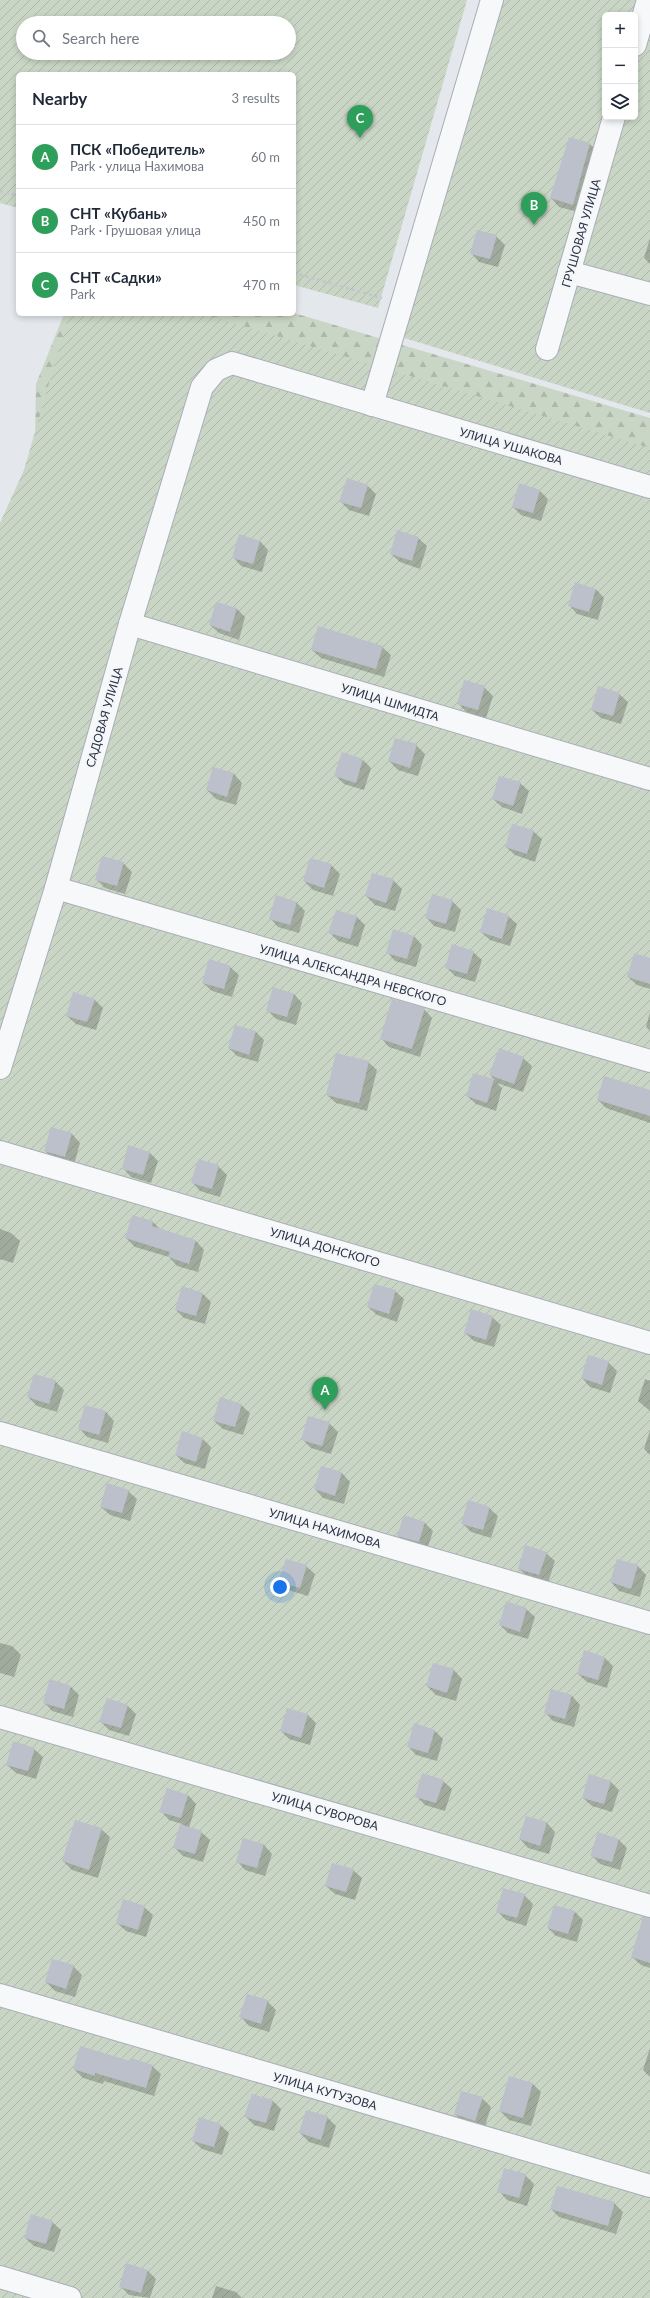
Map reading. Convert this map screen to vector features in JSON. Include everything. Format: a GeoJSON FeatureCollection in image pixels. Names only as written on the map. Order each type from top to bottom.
{"type":"FeatureCollection","features":[{"type":"Feature","properties":{"kind":"street"},"geometry":{"type":"LineString","coordinates":[[372,405],[492,0]]}},
{"type":"Feature","properties":{"kind":"street"},"geometry":{"type":"LineString","coordinates":[[638,35],[648,0]]}},
{"type":"Feature","properties":{"kind":"street","name":"ГРУШОВАЯ УЛИЦА"},"geometry":{"type":"LineString","coordinates":[[547,349],[613,120]]}},
{"type":"Feature","properties":{"kind":"street"},"geometry":{"type":"LineString","coordinates":[[569,272],[650,294]]}},
{"type":"Feature","properties":{"kind":"street","name":"УЛИЦА УШАКОВА"},"geometry":{"type":"LineString","coordinates":[[216,370],[232,363],[650,487]]}},
{"type":"Feature","properties":{"kind":"street","name":"САДОВАЯ УЛИЦА"},"geometry":{"type":"LineString","coordinates":[[0,1068],[56,888],[130,624],[202,387],[216,370]]}},
{"type":"Feature","properties":{"kind":"street","name":"УЛИЦА ШМИДТА"},"geometry":{"type":"LineString","coordinates":[[130,624],[650,779]]}},
{"type":"Feature","properties":{"kind":"street","name":"УЛИЦА АЛЕКСАНДРА НЕВСКОГО"},"geometry":{"type":"LineString","coordinates":[[56,888],[650,1061]]}},
{"type":"Feature","properties":{"kind":"street","name":"УЛИЦА ДОНСКОГО"},"geometry":{"type":"LineString","coordinates":[[0,1152],[650,1343]]}},
{"type":"Feature","properties":{"kind":"street","name":"УЛИЦА НАХИМОВА"},"geometry":{"type":"LineString","coordinates":[[0,1433],[650,1624]]}},
{"type":"Feature","properties":{"kind":"street","name":"УЛИЦА СУВОРОВА"},"geometry":{"type":"LineString","coordinates":[[0,1717],[650,1906]]}},
{"type":"Feature","properties":{"kind":"street","name":"УЛИЦА КУТУЗОВА"},"geometry":{"type":"LineString","coordinates":[[0,1995],[650,2186]]}},
{"type":"Feature","properties":{"kind":"street"},"geometry":{"type":"LineString","coordinates":[[0,2277],[70,2298]]}},
{"type":"Feature","properties":{"kind":"path"},"geometry":{"type":"LineString","coordinates":[[0,191],[16,195]]}},
{"type":"Feature","properties":{"kind":"path"},"geometry":{"type":"LineString","coordinates":[[296,274],[381,297],[399,315]]}},
{"type":"Feature","properties":{"kind":"green space"},"geometry":{"type":"Polygon","coordinates":[[[0,0],[467,0],[378,308],[296,286],[296,72],[16,72],[16,207],[0,203],[0,0]]]}},
{"type":"Feature","properties":{"kind":"green space"},"geometry":{"type":"Polygon","coordinates":[[[481,0],[650,0],[650,413],[388,333],[481,0]]]}},
{"type":"Feature","properties":{"kind":"green space"},"geometry":{"type":"Polygon","coordinates":[[[296,314],[650,418],[650,457],[33,559],[36,384],[63,316],[296,316],[296,314]]]}},
{"type":"Feature","properties":{"kind":"green space"},"geometry":{"type":"Polygon","coordinates":[[[68,316],[210,316],[650,448],[650,2298],[0,2298],[0,523],[24,470],[68,316]]]}},
{"type":"Feature","properties":{"kind":"building"},"geometry":{"type":"Polygon","coordinates":[[[569,137],[590,143],[573,205],[550,198],[569,137]]]}},
{"type":"Feature","properties":{"kind":"building"},"geometry":{"type":"Polygon","coordinates":[[[477,230],[497,235],[490,259],[470,254],[477,230]]]}},
{"type":"Feature","properties":{"kind":"building"},"geometry":{"type":"Polygon","coordinates":[[[347,478],[368,485],[361,508],[339,502],[347,478]]]}},
{"type":"Feature","properties":{"kind":"building"},"geometry":{"type":"Polygon","coordinates":[[[519,483],[540,490],[533,513],[512,507],[519,483]]]}},
{"type":"Feature","properties":{"kind":"building"},"geometry":{"type":"Polygon","coordinates":[[[397,530],[419,537],[412,561],[390,554],[397,530]]]}},
{"type":"Feature","properties":{"kind":"building"},"geometry":{"type":"Polygon","coordinates":[[[239,534],[260,541],[253,564],[232,558],[239,534]]]}},
{"type":"Feature","properties":{"kind":"building"},"geometry":{"type":"Polygon","coordinates":[[[575,582],[596,589],[589,612],[568,606],[575,582]]]}},
{"type":"Feature","properties":{"kind":"building"},"geometry":{"type":"Polygon","coordinates":[[[216,602],[237,608],[230,632],[209,625],[216,602]]]}},
{"type":"Feature","properties":{"kind":"building"},"geometry":{"type":"Polygon","coordinates":[[[318,626],[383,646],[376,669],[311,650],[318,626]]]}},
{"type":"Feature","properties":{"kind":"building"},"geometry":{"type":"Polygon","coordinates":[[[464,680],[485,686],[478,710],[457,704],[464,680]]]}},
{"type":"Feature","properties":{"kind":"building"},"geometry":{"type":"Polygon","coordinates":[[[598,686],[620,693],[613,716],[591,710],[598,686]]]}},
{"type":"Feature","properties":{"kind":"building"},"geometry":{"type":"Polygon","coordinates":[[[395,738],[417,744],[410,768],[388,761],[395,738]]]}},
{"type":"Feature","properties":{"kind":"building"},"geometry":{"type":"Polygon","coordinates":[[[342,752],[363,759],[356,783],[334,776],[342,752]]]}},
{"type":"Feature","properties":{"kind":"building"},"geometry":{"type":"Polygon","coordinates":[[[213,767],[234,773],[227,797],[206,790],[213,767]]]}},
{"type":"Feature","properties":{"kind":"building"},"geometry":{"type":"Polygon","coordinates":[[[499,776],[521,782],[513,806],[492,799],[499,776]]]}},
{"type":"Feature","properties":{"kind":"building"},"geometry":{"type":"Polygon","coordinates":[[[512,824],[534,830],[527,854],[505,847],[512,824]]]}},
{"type":"Feature","properties":{"kind":"building"},"geometry":{"type":"Polygon","coordinates":[[[102,856],[124,862],[117,886],[95,880],[102,856]]]}},
{"type":"Feature","properties":{"kind":"building"},"geometry":{"type":"Polygon","coordinates":[[[310,858],[332,864],[324,888],[303,881],[310,858]]]}},
{"type":"Feature","properties":{"kind":"building"},"geometry":{"type":"Polygon","coordinates":[[[372,873],[394,879],[386,903],[365,896],[372,873]]]}},
{"type":"Feature","properties":{"kind":"building"},"geometry":{"type":"Polygon","coordinates":[[[432,894],[453,900],[446,924],[425,918],[432,894]]]}},
{"type":"Feature","properties":{"kind":"building"},"geometry":{"type":"Polygon","coordinates":[[[276,895],[297,902],[290,925],[269,919],[276,895]]]}},
{"type":"Feature","properties":{"kind":"building"},"geometry":{"type":"Polygon","coordinates":[[[487,908],[509,915],[502,939],[480,932],[487,908]]]}},
{"type":"Feature","properties":{"kind":"building"},"geometry":{"type":"Polygon","coordinates":[[[336,910],[357,916],[350,939],[328,933],[336,910]]]}},
{"type":"Feature","properties":{"kind":"building"},"geometry":{"type":"Polygon","coordinates":[[[393,929],[414,936],[407,959],[386,953],[393,929]]]}},
{"type":"Feature","properties":{"kind":"building"},"geometry":{"type":"Polygon","coordinates":[[[452,944],[474,951],[467,974],[445,968],[452,944]]]}},
{"type":"Feature","properties":{"kind":"building"},"geometry":{"type":"Polygon","coordinates":[[[634,953],[650,958],[650,984],[627,977],[634,953]]]}},
{"type":"Feature","properties":{"kind":"building"},"geometry":{"type":"Polygon","coordinates":[[[209,959],[231,966],[224,989],[202,983],[209,959]]]}},
{"type":"Feature","properties":{"kind":"building"},"geometry":{"type":"Polygon","coordinates":[[[273,987],[294,994],[287,1017],[266,1011],[273,987]]]}},
{"type":"Feature","properties":{"kind":"building"},"geometry":{"type":"Polygon","coordinates":[[[73,992],[95,999],[87,1022],[66,1016],[73,992]]]}},
{"type":"Feature","properties":{"kind":"building"},"geometry":{"type":"Polygon","coordinates":[[[392,999],[425,1008],[412,1049],[380,1039],[392,999]]]}},
{"type":"Feature","properties":{"kind":"building"},"geometry":{"type":"Polygon","coordinates":[[[235,1025],[256,1031],[249,1055],[228,1048],[235,1025]]]}},
{"type":"Feature","properties":{"kind":"building"},"geometry":{"type":"Polygon","coordinates":[[[499,1048],[524,1057],[514,1084],[489,1075],[499,1048]]]}},
{"type":"Feature","properties":{"kind":"building"},"geometry":{"type":"Polygon","coordinates":[[[336,1053],[369,1061],[359,1103],[326,1095],[336,1053]]]}},
{"type":"Feature","properties":{"kind":"building"},"geometry":{"type":"Polygon","coordinates":[[[473,1073],[494,1079],[487,1103],[466,1096],[473,1073]]]}},
{"type":"Feature","properties":{"kind":"building"},"geometry":{"type":"Polygon","coordinates":[[[604,1076],[650,1090],[650,1116],[597,1100],[604,1076]]]}},
{"type":"Feature","properties":{"kind":"building"},"geometry":{"type":"Polygon","coordinates":[[[51,1127],[72,1133],[65,1157],[44,1151],[51,1127]]]}},
{"type":"Feature","properties":{"kind":"building"},"geometry":{"type":"Polygon","coordinates":[[[128,1145],[150,1152],[143,1175],[122,1169],[128,1145]]]}},
{"type":"Feature","properties":{"kind":"building"},"geometry":{"type":"Polygon","coordinates":[[[198,1159],[219,1165],[212,1189],[191,1183],[198,1159]]]}},
{"type":"Feature","properties":{"kind":"building"},"geometry":{"type":"Polygon","coordinates":[[[132,1215],[153,1221],[152,1226],[196,1240],[189,1264],[168,1257],[170,1252],[125,1238],[132,1215]]]}},
{"type":"Feature","properties":{"kind":"building"},"geometry":{"type":"Polygon","coordinates":[[[374,1284],[396,1290],[389,1314],[367,1307],[374,1284]]]}},
{"type":"Feature","properties":{"kind":"building"},"geometry":{"type":"Polygon","coordinates":[[[182,1286],[203,1293],[196,1316],[175,1310],[182,1286]]]}},
{"type":"Feature","properties":{"kind":"building"},"geometry":{"type":"Polygon","coordinates":[[[471,1309],[493,1316],[486,1340],[464,1333],[471,1309]]]}},
{"type":"Feature","properties":{"kind":"building"},"geometry":{"type":"Polygon","coordinates":[[[588,1355],[609,1361],[602,1385],[581,1378],[588,1355]]]}},
{"type":"Feature","properties":{"kind":"building"},"geometry":{"type":"Polygon","coordinates":[[[34,1374],[56,1380],[49,1404],[27,1397],[34,1374]]]}},
{"type":"Feature","properties":{"kind":"building"},"geometry":{"type":"Polygon","coordinates":[[[220,1397],[242,1404],[235,1427],[213,1421],[220,1397]]]}},
{"type":"Feature","properties":{"kind":"building"},"geometry":{"type":"Polygon","coordinates":[[[85,1405],[106,1411],[99,1435],[78,1429],[85,1405]]]}},
{"type":"Feature","properties":{"kind":"building"},"geometry":{"type":"Polygon","coordinates":[[[308,1416],[330,1422],[322,1446],[301,1440],[308,1416]]]}},
{"type":"Feature","properties":{"kind":"building"},"geometry":{"type":"Polygon","coordinates":[[[182,1431],[203,1438],[196,1462],[175,1455],[182,1431]]]}},
{"type":"Feature","properties":{"kind":"building"},"geometry":{"type":"Polygon","coordinates":[[[321,1466],[342,1472],[335,1496],[314,1489],[321,1466]]]}},
{"type":"Feature","properties":{"kind":"building"},"geometry":{"type":"Polygon","coordinates":[[[107,1483],[129,1490],[122,1513],[100,1507],[107,1483]]]}},
{"type":"Feature","properties":{"kind":"building"},"geometry":{"type":"Polygon","coordinates":[[[468,1500],[490,1507],[483,1530],[461,1524],[468,1500]]]}},
{"type":"Feature","properties":{"kind":"building"},"geometry":{"type":"Polygon","coordinates":[[[404,1515],[425,1522],[419,1542],[397,1536],[404,1515]]]}},
{"type":"Feature","properties":{"kind":"building"},"geometry":{"type":"Polygon","coordinates":[[[525,1545],[547,1552],[539,1575],[518,1569],[525,1545]]]}},
{"type":"Feature","properties":{"kind":"building"},"geometry":{"type":"Polygon","coordinates":[[[286,1559],[307,1565],[300,1588],[278,1582],[286,1559]]]}},
{"type":"Feature","properties":{"kind":"building"},"geometry":{"type":"Polygon","coordinates":[[[617,1559],[638,1565],[631,1589],[610,1582],[617,1559]]]}},
{"type":"Feature","properties":{"kind":"building"},"geometry":{"type":"Polygon","coordinates":[[[506,1601],[527,1608],[520,1632],[499,1625],[506,1601]]]}},
{"type":"Feature","properties":{"kind":"building"},"geometry":{"type":"Polygon","coordinates":[[[584,1650],[605,1657],[598,1680],[577,1674],[584,1650]]]}},
{"type":"Feature","properties":{"kind":"building"},"geometry":{"type":"Polygon","coordinates":[[[433,1663],[454,1669],[447,1693],[426,1686],[433,1663]]]}},
{"type":"Feature","properties":{"kind":"building"},"geometry":{"type":"Polygon","coordinates":[[[50,1679],[71,1686],[64,1709],[43,1703],[50,1679]]]}},
{"type":"Feature","properties":{"kind":"building"},"geometry":{"type":"Polygon","coordinates":[[[551,1689],[572,1695],[565,1719],[544,1713],[551,1689]]]}},
{"type":"Feature","properties":{"kind":"building"},"geometry":{"type":"Polygon","coordinates":[[[107,1698],[128,1705],[121,1728],[99,1722],[107,1698]]]}},
{"type":"Feature","properties":{"kind":"building"},"geometry":{"type":"Polygon","coordinates":[[[287,1708],[308,1714],[301,1738],[280,1731],[287,1708]]]}},
{"type":"Feature","properties":{"kind":"building"},"geometry":{"type":"Polygon","coordinates":[[[414,1723],[435,1730],[428,1753],[407,1747],[414,1723]]]}},
{"type":"Feature","properties":{"kind":"building"},"geometry":{"type":"Polygon","coordinates":[[[13,1741],[35,1748],[28,1771],[6,1765],[13,1741]]]}},
{"type":"Feature","properties":{"kind":"building"},"geometry":{"type":"Polygon","coordinates":[[[422,1773],[444,1780],[436,1803],[415,1797],[422,1773]]]}},
{"type":"Feature","properties":{"kind":"building"},"geometry":{"type":"Polygon","coordinates":[[[589,1774],[611,1781],[604,1804],[582,1798],[589,1774]]]}},
{"type":"Feature","properties":{"kind":"building"},"geometry":{"type":"Polygon","coordinates":[[[167,1788],[188,1795],[181,1818],[159,1812],[167,1788]]]}},
{"type":"Feature","properties":{"kind":"building"},"geometry":{"type":"Polygon","coordinates":[[[526,1816],[547,1822],[540,1846],[519,1839],[526,1816]]]}},
{"type":"Feature","properties":{"kind":"building"},"geometry":{"type":"Polygon","coordinates":[[[75,1820],[102,1828],[89,1870],[62,1861],[75,1820]]]}},
{"type":"Feature","properties":{"kind":"building"},"geometry":{"type":"Polygon","coordinates":[[[180,1824],[202,1831],[195,1854],[173,1848],[180,1824]]]}},
{"type":"Feature","properties":{"kind":"building"},"geometry":{"type":"Polygon","coordinates":[[[598,1832],[619,1839],[612,1862],[590,1856],[598,1832]]]}},
{"type":"Feature","properties":{"kind":"building"},"geometry":{"type":"Polygon","coordinates":[[[243,1838],[264,1844],[257,1868],[236,1862],[243,1838]]]}},
{"type":"Feature","properties":{"kind":"building"},"geometry":{"type":"Polygon","coordinates":[[[332,1863],[354,1869],[346,1892],[325,1886],[332,1863]]]}},
{"type":"Feature","properties":{"kind":"building"},"geometry":{"type":"Polygon","coordinates":[[[503,1888],[525,1894],[517,1918],[496,1912],[503,1888]]]}},
{"type":"Feature","properties":{"kind":"building"},"geometry":{"type":"Polygon","coordinates":[[[123,1899],[145,1906],[138,1930],[116,1923],[123,1899]]]}},
{"type":"Feature","properties":{"kind":"building"},"geometry":{"type":"Polygon","coordinates":[[[554,1905],[575,1911],[568,1934],[547,1928],[554,1905]]]}},
{"type":"Feature","properties":{"kind":"building"},"geometry":{"type":"Polygon","coordinates":[[[643,1917],[650,1918],[650,1963],[631,1957],[643,1917]]]}},
{"type":"Feature","properties":{"kind":"building"},"geometry":{"type":"Polygon","coordinates":[[[52,1959],[74,1965],[66,1989],[45,1982],[52,1959]]]}},
{"type":"Feature","properties":{"kind":"building"},"geometry":{"type":"Polygon","coordinates":[[[247,1994],[268,2000],[261,2024],[239,2017],[247,1994]]]}},
{"type":"Feature","properties":{"kind":"building"},"geometry":{"type":"Polygon","coordinates":[[[80,2046],[130,2061],[131,2058],[153,2065],[146,2088],[95,2073],[95,2076],[73,2069],[80,2046]]]}},
{"type":"Feature","properties":{"kind":"building"},"geometry":{"type":"Polygon","coordinates":[[[509,2076],[533,2083],[523,2118],[499,2111],[509,2076]]]}},
{"type":"Feature","properties":{"kind":"building"},"geometry":{"type":"Polygon","coordinates":[[[461,2091],[483,2097],[475,2121],[454,2114],[461,2091]]]}},
{"type":"Feature","properties":{"kind":"building"},"geometry":{"type":"Polygon","coordinates":[[[252,2094],[273,2100],[266,2123],[244,2117],[252,2094]]]}},
{"type":"Feature","properties":{"kind":"building"},"geometry":{"type":"Polygon","coordinates":[[[306,2110],[328,2116],[321,2140],[299,2133],[306,2110]]]}},
{"type":"Feature","properties":{"kind":"building"},"geometry":{"type":"Polygon","coordinates":[[[199,2117],[221,2124],[214,2147],[192,2141],[199,2117]]]}},
{"type":"Feature","properties":{"kind":"building"},"geometry":{"type":"Polygon","coordinates":[[[504,2168],[526,2174],[519,2198],[497,2192],[504,2168]]]}},
{"type":"Feature","properties":{"kind":"building"},"geometry":{"type":"Polygon","coordinates":[[[557,2186],[615,2202],[608,2226],[550,2209],[557,2186]]]}},
{"type":"Feature","properties":{"kind":"building"},"geometry":{"type":"Polygon","coordinates":[[[31,2214],[53,2221],[46,2244],[24,2238],[31,2214]]]}},
{"type":"Feature","properties":{"kind":"building"},"geometry":{"type":"Polygon","coordinates":[[[126,2263],[148,2270],[141,2293],[119,2287],[126,2263]]]}},
{"type":"Feature","properties":{"kind":"place","name":"СНТ «Садки»"},"geometry":{"type":"Point","coordinates":[360,138]}},
{"type":"Feature","properties":{"kind":"place","name":"СНТ «Кубань»"},"geometry":{"type":"Point","coordinates":[534,225]}},
{"type":"Feature","properties":{"kind":"place","name":"ПСК «Победитель»"},"geometry":{"type":"Point","coordinates":[325,1410]}}]}
